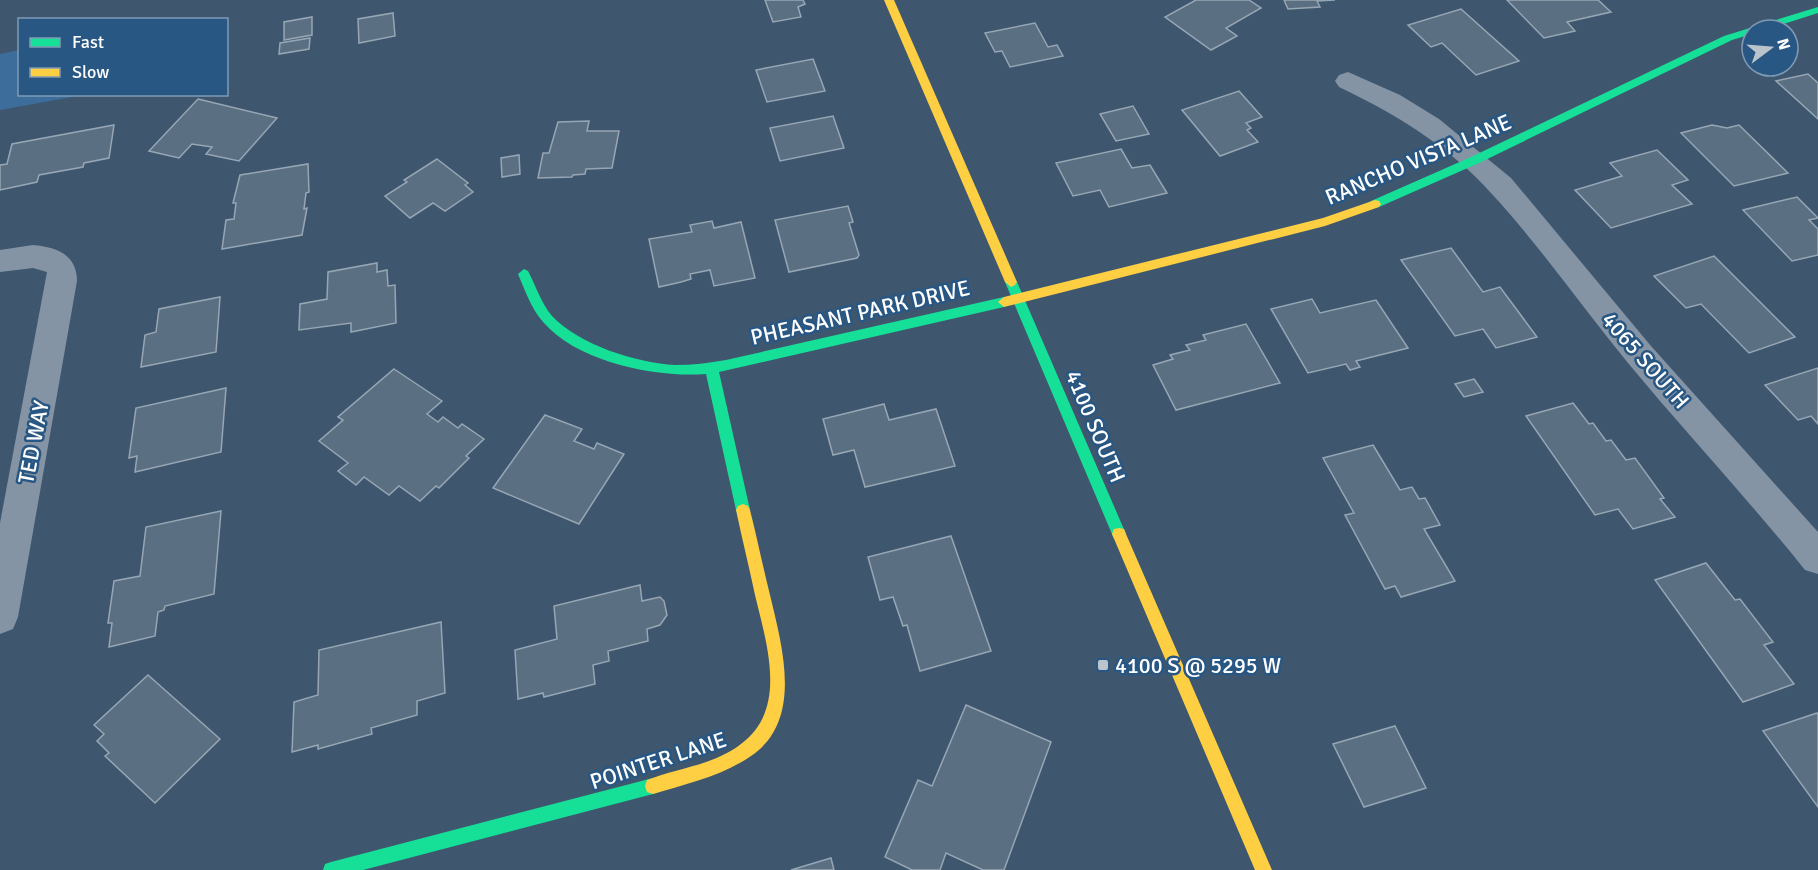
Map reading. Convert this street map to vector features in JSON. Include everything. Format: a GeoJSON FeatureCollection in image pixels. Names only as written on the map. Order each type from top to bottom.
{"type":"FeatureCollection","features":[{"type":"Feature","properties":{"kind":"street","name":"4100 SOUTH"},"geometry":{"type":"LineString","coordinates":[[889,0],[1264,870]]}},
{"type":"Feature","properties":{"kind":"street","name":"RANCHO VISTA LANE"},"geometry":{"type":"LineString","coordinates":[[1018,297],[1234,247],[1325,222],[1366,208],[1475,160],[1720,42],[1764,25],[1818,10]]}},
{"type":"Feature","properties":{"kind":"street","name":"4065 SOUTH"},"geometry":{"type":"LineString","coordinates":[[1348,81],[1391,100],[1413,113],[1475,160],[1501,185],[1640,356],[1759,487],[1818,558]]}},
{"type":"Feature","properties":{"kind":"street","name":"TED WAY"},"geometry":{"type":"LineString","coordinates":[[0,261],[37,256],[48,258],[62,268],[60,297],[0,616]]}},
{"type":"Feature","properties":{"kind":"street","name":"PHEASANT PARK DRIVE"},"geometry":{"type":"LineString","coordinates":[[524,274],[541,309],[552,324],[565,333],[614,358],[635,364],[675,370],[711,367],[1018,297]]}},
{"type":"Feature","properties":{"kind":"street","name":"POINTER LANE"},"geometry":{"type":"LineString","coordinates":[[332,870],[649,788],[732,760],[762,738],[773,719],[777,699],[777,659],[711,367]]}},
{"type":"Feature","properties":{"kind":"shaded area"},"geometry":{"type":"Polygon","coordinates":[[[18,50],[18,96],[77,96],[0,110],[0,54],[18,50]]]}},
{"type":"Feature","properties":{"kind":"building"},"geometry":{"type":"Polygon","coordinates":[[[765,0],[803,0],[805,4],[798,7],[801,17],[773,22],[765,0]]]}},
{"type":"Feature","properties":{"kind":"building"},"geometry":{"type":"Polygon","coordinates":[[[1196,0],[1249,0],[1261,8],[1226,28],[1237,36],[1211,50],[1165,17],[1196,0]]]}},
{"type":"Feature","properties":{"kind":"building"},"geometry":{"type":"Polygon","coordinates":[[[1284,0],[1335,0],[1317,1],[1320,7],[1288,9],[1284,0]]]}},
{"type":"Feature","properties":{"kind":"building"},"geometry":{"type":"Polygon","coordinates":[[[1507,0],[1598,0],[1611,12],[1567,22],[1575,31],[1544,38],[1507,0]]]}},
{"type":"Feature","properties":{"kind":"building"},"geometry":{"type":"Polygon","coordinates":[[[1461,9],[1519,61],[1476,75],[1442,43],[1431,47],[1408,25],[1461,9]]]}},
{"type":"Feature","properties":{"kind":"building"},"geometry":{"type":"Polygon","coordinates":[[[393,13],[395,36],[359,43],[358,19],[393,13]]]}},
{"type":"Feature","properties":{"kind":"building"},"geometry":{"type":"Polygon","coordinates":[[[312,17],[312,35],[284,40],[284,22],[312,17]]]}},
{"type":"Feature","properties":{"kind":"building"},"geometry":{"type":"Polygon","coordinates":[[[1035,23],[1048,47],[1057,45],[1063,56],[1010,67],[1002,51],[995,52],[985,33],[1035,23]]]}},
{"type":"Feature","properties":{"kind":"building"},"geometry":{"type":"Polygon","coordinates":[[[310,38],[309,49],[279,54],[280,43],[310,38]]]}},
{"type":"Feature","properties":{"kind":"building"},"geometry":{"type":"Polygon","coordinates":[[[813,59],[825,91],[767,102],[756,70],[813,59]]]}},
{"type":"Feature","properties":{"kind":"building"},"geometry":{"type":"Polygon","coordinates":[[[1808,74],[1818,83],[1818,119],[1776,81],[1800,78],[1800,76],[1808,74]]]}},
{"type":"Feature","properties":{"kind":"building"},"geometry":{"type":"Polygon","coordinates":[[[1239,91],[1262,117],[1246,123],[1251,128],[1247,130],[1258,142],[1220,156],[1182,110],[1239,91]]]}},
{"type":"Feature","properties":{"kind":"building"},"geometry":{"type":"Polygon","coordinates":[[[198,99],[277,118],[239,161],[206,154],[212,147],[192,144],[179,158],[149,151],[198,99]]]}},
{"type":"Feature","properties":{"kind":"building"},"geometry":{"type":"Polygon","coordinates":[[[1133,106],[1149,134],[1116,141],[1100,114],[1133,106]]]}},
{"type":"Feature","properties":{"kind":"building"},"geometry":{"type":"Polygon","coordinates":[[[833,116],[844,148],[780,161],[770,128],[833,116]]]}},
{"type":"Feature","properties":{"kind":"building"},"geometry":{"type":"Polygon","coordinates":[[[589,121],[587,131],[619,131],[612,168],[586,169],[585,174],[572,177],[538,178],[543,153],[549,153],[558,122],[589,121]]]}},
{"type":"Feature","properties":{"kind":"building"},"geometry":{"type":"Polygon","coordinates":[[[114,125],[109,158],[84,163],[83,167],[39,175],[37,182],[0,190],[0,165],[7,164],[12,144],[114,125]]]}},
{"type":"Feature","properties":{"kind":"building"},"geometry":{"type":"Polygon","coordinates":[[[1712,125],[1727,128],[1739,125],[1788,173],[1734,186],[1681,133],[1712,125]]]}},
{"type":"Feature","properties":{"kind":"building"},"geometry":{"type":"Polygon","coordinates":[[[1121,149],[1132,168],[1150,165],[1167,193],[1109,207],[1100,190],[1073,196],[1056,163],[1121,149]]]}},
{"type":"Feature","properties":{"kind":"building"},"geometry":{"type":"Polygon","coordinates":[[[1657,150],[1688,180],[1672,185],[1692,204],[1611,228],[1575,190],[1622,176],[1610,163],[1657,150]]]}},
{"type":"Feature","properties":{"kind":"building"},"geometry":{"type":"Polygon","coordinates":[[[519,155],[520,174],[502,177],[501,158],[519,155]]]}},
{"type":"Feature","properties":{"kind":"building"},"geometry":{"type":"Polygon","coordinates":[[[437,159],[468,183],[465,185],[473,192],[445,211],[433,203],[410,218],[385,196],[407,182],[404,180],[437,159]]]}},
{"type":"Feature","properties":{"kind":"building"},"geometry":{"type":"Polygon","coordinates":[[[308,164],[309,192],[306,193],[304,209],[307,208],[302,235],[222,249],[226,220],[234,219],[236,203],[233,203],[240,175],[308,164]]]}},
{"type":"Feature","properties":{"kind":"building"},"geometry":{"type":"Polygon","coordinates":[[[1797,197],[1818,218],[1809,220],[1818,229],[1818,255],[1792,261],[1743,210],[1797,197]]]}},
{"type":"Feature","properties":{"kind":"building"},"geometry":{"type":"Polygon","coordinates":[[[848,206],[853,222],[849,223],[859,255],[857,258],[789,272],[775,220],[848,206]]]}},
{"type":"Feature","properties":{"kind":"building"},"geometry":{"type":"Polygon","coordinates":[[[712,221],[714,228],[741,222],[755,278],[714,286],[710,270],[690,274],[691,279],[659,287],[649,239],[692,232],[690,225],[712,221]]]}},
{"type":"Feature","properties":{"kind":"building"},"geometry":{"type":"Polygon","coordinates":[[[1451,248],[1483,292],[1500,287],[1537,337],[1496,348],[1483,329],[1455,336],[1401,260],[1451,248]]]}},
{"type":"Feature","properties":{"kind":"building"},"geometry":{"type":"Polygon","coordinates":[[[1714,256],[1795,337],[1749,353],[1701,304],[1686,308],[1654,276],[1714,256]]]}},
{"type":"Feature","properties":{"kind":"building"},"geometry":{"type":"Polygon","coordinates":[[[377,263],[377,272],[387,270],[388,286],[395,285],[396,323],[351,332],[351,323],[299,330],[300,304],[327,299],[328,272],[377,263]]]}},
{"type":"Feature","properties":{"kind":"building"},"geometry":{"type":"Polygon","coordinates":[[[220,297],[216,352],[141,367],[145,335],[156,332],[159,309],[220,297]]]}},
{"type":"Feature","properties":{"kind":"building"},"geometry":{"type":"Polygon","coordinates":[[[1312,299],[1320,313],[1376,300],[1408,348],[1356,361],[1360,367],[1350,370],[1346,364],[1308,373],[1271,309],[1312,299]]]}},
{"type":"Feature","properties":{"kind":"building"},"geometry":{"type":"Polygon","coordinates":[[[1246,324],[1280,383],[1176,410],[1153,365],[1173,359],[1170,355],[1190,350],[1186,345],[1206,340],[1203,335],[1246,324]]]}},
{"type":"Feature","properties":{"kind":"building"},"geometry":{"type":"Polygon","coordinates":[[[1818,368],[1818,424],[1811,416],[1798,420],[1765,385],[1818,368]]]}},
{"type":"Feature","properties":{"kind":"building"},"geometry":{"type":"Polygon","coordinates":[[[394,369],[442,401],[427,414],[438,422],[443,417],[458,428],[462,424],[484,439],[466,456],[469,458],[439,488],[436,486],[420,501],[399,486],[389,495],[364,477],[356,485],[338,471],[348,463],[319,441],[343,420],[338,417],[394,369]]]}},
{"type":"Feature","properties":{"kind":"building"},"geometry":{"type":"Polygon","coordinates":[[[1474,379],[1483,392],[1464,397],[1455,384],[1474,379]]]}},
{"type":"Feature","properties":{"kind":"building"},"geometry":{"type":"Polygon","coordinates":[[[226,388],[221,452],[135,472],[137,456],[129,458],[136,408],[226,388]]]}},
{"type":"Feature","properties":{"kind":"building"},"geometry":{"type":"Polygon","coordinates":[[[1573,403],[1589,424],[1593,423],[1606,441],[1611,440],[1626,460],[1635,458],[1664,498],[1660,499],[1675,517],[1633,529],[1618,509],[1595,515],[1526,416],[1573,403]]]}},
{"type":"Feature","properties":{"kind":"building"},"geometry":{"type":"Polygon","coordinates":[[[884,404],[889,420],[936,409],[955,466],[865,487],[854,450],[833,455],[823,419],[884,404]]]}},
{"type":"Feature","properties":{"kind":"building"},"geometry":{"type":"Polygon","coordinates":[[[545,415],[582,429],[574,441],[594,449],[597,443],[624,454],[579,524],[493,488],[545,415]]]}},
{"type":"Feature","properties":{"kind":"building"},"geometry":{"type":"Polygon","coordinates":[[[1373,445],[1400,490],[1412,487],[1419,499],[1425,498],[1440,525],[1424,529],[1455,581],[1401,597],[1395,586],[1385,589],[1345,515],[1354,513],[1323,458],[1373,445]]]}},
{"type":"Feature","properties":{"kind":"building"},"geometry":{"type":"Polygon","coordinates":[[[221,511],[214,594],[165,606],[164,610],[158,612],[155,636],[109,647],[112,623],[108,623],[114,581],[140,576],[146,527],[221,511]]]}},
{"type":"Feature","properties":{"kind":"building"},"geometry":{"type":"Polygon","coordinates":[[[951,536],[991,651],[920,671],[907,625],[903,626],[893,597],[880,600],[868,557],[951,536]]]}},
{"type":"Feature","properties":{"kind":"building"},"geometry":{"type":"Polygon","coordinates":[[[1706,563],[1735,600],[1740,599],[1773,642],[1764,645],[1794,684],[1743,702],[1655,580],[1706,563]]]}},
{"type":"Feature","properties":{"kind":"building"},"geometry":{"type":"Polygon","coordinates":[[[640,585],[642,601],[660,597],[664,601],[667,615],[660,625],[647,629],[648,641],[608,651],[609,661],[593,665],[595,684],[544,697],[543,693],[518,699],[515,650],[557,639],[554,606],[640,585]]]}},
{"type":"Feature","properties":{"kind":"building"},"geometry":{"type":"Polygon","coordinates":[[[441,622],[445,693],[417,701],[417,715],[371,728],[372,734],[318,749],[318,745],[292,752],[294,702],[318,695],[319,650],[441,622]]]}},
{"type":"Feature","properties":{"kind":"building"},"geometry":{"type":"Polygon","coordinates":[[[148,675],[220,739],[155,803],[105,756],[109,753],[97,741],[104,734],[94,725],[148,675]]]}},
{"type":"Feature","properties":{"kind":"building"},"geometry":{"type":"Polygon","coordinates":[[[966,705],[1051,742],[1004,870],[983,870],[946,853],[940,870],[912,870],[885,857],[918,780],[932,786],[966,705]]]}},
{"type":"Feature","properties":{"kind":"building"},"geometry":{"type":"Polygon","coordinates":[[[1817,713],[1818,715],[1818,807],[1763,731],[1817,713]]]}},
{"type":"Feature","properties":{"kind":"building"},"geometry":{"type":"Polygon","coordinates":[[[1395,726],[1426,788],[1364,807],[1333,744],[1395,726]]]}},
{"type":"Feature","properties":{"kind":"building"},"geometry":{"type":"Polygon","coordinates":[[[831,858],[834,870],[791,870],[831,858]]]}},
{"type":"Feature","properties":{"kind":"traffic: fast"},"geometry":{"type":"LineString","coordinates":[[1375,204],[1475,160],[1728,38],[1818,10]]}},
{"type":"Feature","properties":{"kind":"traffic: fast"},"geometry":{"type":"LineString","coordinates":[[524,274],[544,314],[566,334],[595,350],[629,362],[677,370],[710,368],[742,362],[1004,302]]}},
{"type":"Feature","properties":{"kind":"traffic: fast"},"geometry":{"type":"LineString","coordinates":[[1011,282],[1119,534]]}},
{"type":"Feature","properties":{"kind":"traffic: fast"},"geometry":{"type":"LineString","coordinates":[[711,367],[743,510]]}},
{"type":"Feature","properties":{"kind":"traffic: fast"},"geometry":{"type":"LineString","coordinates":[[331,870],[653,786]]}},
{"type":"Feature","properties":{"kind":"traffic: slow"},"geometry":{"type":"LineString","coordinates":[[889,0],[1011,282]]}},
{"type":"Feature","properties":{"kind":"traffic: slow"},"geometry":{"type":"LineString","coordinates":[[1004,302],[1325,222],[1375,204]]}},
{"type":"Feature","properties":{"kind":"traffic: slow"},"geometry":{"type":"LineString","coordinates":[[653,786],[706,770],[747,750],[762,735],[772,716],[777,691],[777,659],[743,510]]}},
{"type":"Feature","properties":{"kind":"traffic: slow"},"geometry":{"type":"LineString","coordinates":[[1119,534],[1264,870]]}},
{"type":"Feature","properties":{"kind":"place","name":"4100 S @ 5295 W"},"geometry":{"type":"Point","coordinates":[1103,665]}}]}
